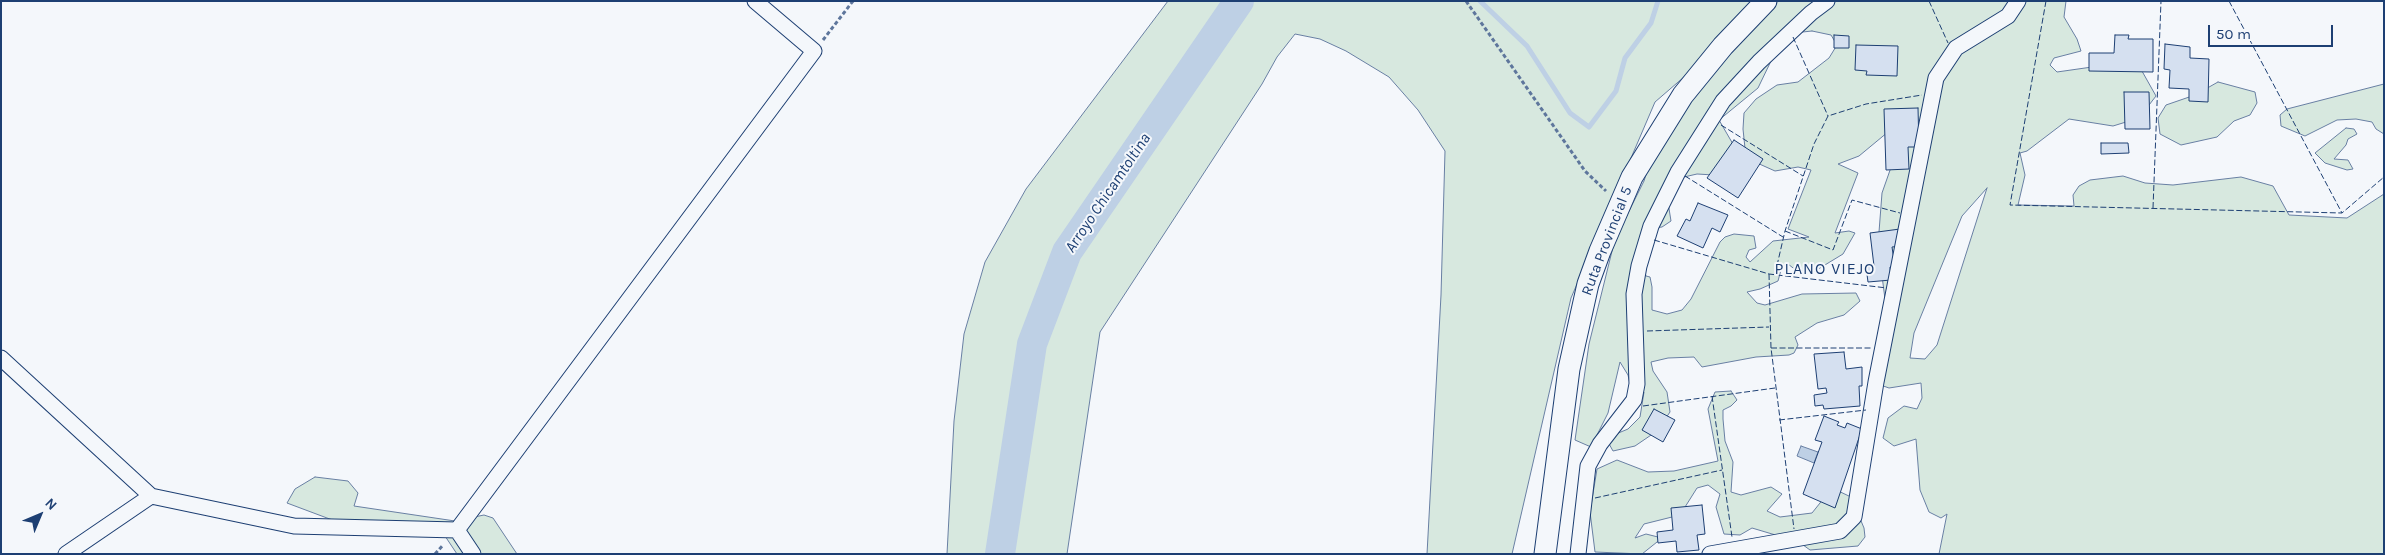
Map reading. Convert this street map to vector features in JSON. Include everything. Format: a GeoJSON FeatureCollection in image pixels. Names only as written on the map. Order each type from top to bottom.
{"type":"FeatureCollection","features":[{"type":"Feature","properties":{"kind":"main road","name":"Ruta Provincial 5"},"geometry":{"type":"LineString","coordinates":[[1545,554],[1573,352],[1588,284],[1620,204],[1653,141],[1683,95],[1723,46],[1766,1]]}},
{"type":"Feature","properties":{"kind":"street"},"geometry":{"type":"LineString","coordinates":[[457,530],[814,51],[755,1]]}},
{"type":"Feature","properties":{"kind":"street"},"geometry":{"type":"LineString","coordinates":[[1578,554],[1588,466],[1600,444],[1634,400],[1638,384],[1634,294],[1639,266],[1651,226],[1678,172],[1723,101],[1759,62],[1811,13],[1827,1]]}},
{"type":"Feature","properties":{"kind":"street"},"geometry":{"type":"LineString","coordinates":[[1710,554],[1840,531],[1854,517],[1876,382],[1936,78],[1956,48],[2008,16],[2018,1]]}},
{"type":"Feature","properties":{"kind":"street"},"geometry":{"type":"LineString","coordinates":[[1,358],[151,496],[294,526],[457,530]]}},
{"type":"Feature","properties":{"kind":"street"},"geometry":{"type":"LineString","coordinates":[[66,554],[151,496]]}},
{"type":"Feature","properties":{"kind":"street"},"geometry":{"type":"LineString","coordinates":[[457,530],[473,554]]}},
{"type":"Feature","properties":{"kind":"path"},"geometry":{"type":"LineString","coordinates":[[814,51],[853,1]]}},
{"type":"Feature","properties":{"kind":"path"},"geometry":{"type":"LineString","coordinates":[[1466,1],[1585,172],[1620,204]]}},
{"type":"Feature","properties":{"kind":"shaded area"},"geometry":{"type":"Polygon","coordinates":[[[1168,1],[1772,1],[1655,102],[1571,298],[1512,554],[1427,554],[1441,295],[1445,151],[1418,110],[1389,77],[1346,51],[1320,39],[1295,34],[1277,57],[1262,84],[1100,332],[1067,554],[947,554],[954,421],[964,334],[985,262],[1026,189],[1168,1]]]}},
{"type":"Feature","properties":{"kind":"shaded area"},"geometry":{"type":"Polygon","coordinates":[[[1776,1],[2066,1],[2064,17],[2077,39],[2081,51],[2054,58],[2050,65],[2057,72],[2106,65],[2138,64],[2156,96],[2139,118],[2113,126],[2069,119],[2027,151],[2020,153],[2025,175],[2018,205],[2074,206],[2073,195],[2079,186],[2090,180],[2123,176],[2145,183],[2173,185],[2241,177],[2273,186],[2289,215],[2347,218],[2384,194],[2384,554],[1939,554],[1947,514],[1941,518],[1929,512],[1920,490],[1916,439],[1894,446],[1883,438],[1888,418],[1904,406],[1917,409],[1922,398],[1921,383],[1889,388],[1872,382],[1885,299],[1878,245],[1882,193],[1895,156],[1894,127],[1859,156],[1838,164],[1858,173],[1835,233],[1849,231],[1855,233],[1843,254],[1815,271],[1797,271],[1788,264],[1782,266],[1778,281],[1760,289],[1747,292],[1757,303],[1765,305],[1802,294],[1856,293],[1860,301],[1844,315],[1817,323],[1795,337],[1798,345],[1794,353],[1789,355],[1756,357],[1702,367],[1694,357],[1668,358],[1651,362],[1653,371],[1667,392],[1670,412],[1657,431],[1635,446],[1613,451],[1608,442],[1616,434],[1628,429],[1640,417],[1644,392],[1630,384],[1628,375],[1620,362],[1608,413],[1591,447],[1575,440],[1589,344],[1615,239],[1644,181],[1653,152],[1694,93],[1776,1]],[[1812,31],[1784,34],[1758,88],[1719,120],[1737,151],[1714,175],[1697,174],[1671,180],[1666,190],[1671,221],[1662,227],[1645,229],[1637,252],[1646,276],[1650,277],[1652,310],[1667,314],[1682,310],[1691,299],[1720,242],[1725,237],[1734,234],[1754,236],[1756,248],[1749,250],[1746,257],[1750,262],[1773,241],[1809,237],[1788,229],[1811,170],[1798,167],[1775,171],[1746,158],[1743,129],[1744,113],[1756,99],[1777,85],[1798,82],[1829,58],[1837,45],[1831,35],[1812,31]],[[1987,188],[1962,216],[1914,333],[1910,358],[1925,359],[1937,345],[1987,188]]]}},
{"type":"Feature","properties":{"kind":"shaded area"},"geometry":{"type":"Polygon","coordinates":[[[2218,82],[2255,92],[2257,103],[2250,115],[2234,121],[2217,137],[2181,145],[2160,134],[2158,118],[2166,105],[2195,95],[2218,82]]]}},
{"type":"Feature","properties":{"kind":"shaded area"},"geometry":{"type":"Polygon","coordinates":[[[2384,84],[2384,134],[2376,129],[2372,122],[2356,119],[2337,120],[2305,136],[2281,126],[2280,115],[2287,109],[2384,84]]]}},
{"type":"Feature","properties":{"kind":"shaded area"},"geometry":{"type":"Polygon","coordinates":[[[2346,128],[2354,129],[2357,134],[2348,139],[2346,145],[2334,159],[2348,160],[2353,169],[2347,170],[2325,163],[2315,153],[2346,128]]]}},
{"type":"Feature","properties":{"kind":"shaded area"},"geometry":{"type":"Polygon","coordinates":[[[1731,391],[1737,400],[1723,410],[1723,419],[1725,441],[1733,462],[1731,492],[1741,495],[1771,487],[1782,494],[1767,511],[1780,517],[1812,513],[1832,488],[1851,497],[1864,528],[1865,537],[1858,546],[1810,550],[1799,542],[1752,528],[1740,535],[1724,534],[1716,507],[1720,494],[1708,485],[1697,488],[1680,515],[1644,524],[1635,538],[1646,534],[1662,538],[1642,554],[1595,552],[1590,512],[1597,469],[1617,460],[1648,472],[1674,471],[1718,461],[1708,409],[1715,392],[1731,391]]]}},
{"type":"Feature","properties":{"kind":"shaded area"},"geometry":{"type":"Polygon","coordinates":[[[315,477],[348,481],[358,493],[354,506],[455,521],[484,515],[493,518],[517,554],[457,554],[445,536],[335,521],[287,503],[295,489],[315,477]]]}},
{"type":"Feature","properties":{"kind":"water"},"geometry":{"type":"Polygon","coordinates":[[[1801,446],[1818,452],[1814,463],[1797,456],[1801,446]]]}},
{"type":"Feature","properties":{"kind":"building"},"geometry":{"type":"Polygon","coordinates":[[[1834,35],[1849,36],[1849,48],[1834,48],[1834,35]]]}},
{"type":"Feature","properties":{"kind":"building"},"geometry":{"type":"Polygon","coordinates":[[[2115,35],[2129,35],[2128,39],[2153,39],[2153,72],[2089,71],[2089,53],[2114,53],[2115,35]]]}},
{"type":"Feature","properties":{"kind":"building"},"geometry":{"type":"Polygon","coordinates":[[[2165,44],[2190,47],[2190,58],[2209,59],[2208,102],[2189,101],[2189,89],[2169,88],[2170,70],[2164,69],[2165,44]]]}},
{"type":"Feature","properties":{"kind":"building"},"geometry":{"type":"Polygon","coordinates":[[[1856,45],[1898,46],[1897,76],[1866,75],[1867,71],[1855,70],[1856,45]]]}},
{"type":"Feature","properties":{"kind":"building"},"geometry":{"type":"Polygon","coordinates":[[[2124,92],[2149,92],[2150,129],[2125,129],[2124,92]]]}},
{"type":"Feature","properties":{"kind":"building"},"geometry":{"type":"Polygon","coordinates":[[[1918,108],[1919,147],[1908,147],[1909,169],[1886,170],[1884,109],[1918,108]]]}},
{"type":"Feature","properties":{"kind":"building"},"geometry":{"type":"Polygon","coordinates":[[[1734,140],[1763,159],[1738,198],[1707,178],[1734,140]]]}},
{"type":"Feature","properties":{"kind":"building"},"geometry":{"type":"Polygon","coordinates":[[[2101,143],[2128,143],[2129,153],[2101,154],[2101,143]]]}},
{"type":"Feature","properties":{"kind":"building"},"geometry":{"type":"Polygon","coordinates":[[[1698,203],[1728,215],[1720,232],[1712,228],[1703,248],[1677,236],[1686,219],[1690,221],[1698,203]]]}},
{"type":"Feature","properties":{"kind":"building"},"geometry":{"type":"Polygon","coordinates":[[[1900,229],[1902,246],[1892,247],[1895,267],[1890,267],[1891,280],[1868,282],[1866,267],[1874,266],[1870,233],[1900,229]]]}},
{"type":"Feature","properties":{"kind":"building"},"geometry":{"type":"Polygon","coordinates":[[[1844,352],[1846,369],[1862,367],[1862,386],[1859,386],[1860,406],[1824,409],[1823,405],[1815,406],[1814,395],[1827,393],[1826,388],[1818,389],[1814,354],[1844,352]]]}},
{"type":"Feature","properties":{"kind":"building"},"geometry":{"type":"Polygon","coordinates":[[[1654,409],[1675,420],[1663,442],[1642,430],[1654,409]]]}},
{"type":"Feature","properties":{"kind":"building"},"geometry":{"type":"Polygon","coordinates":[[[1824,416],[1839,422],[1837,425],[1845,428],[1847,423],[1862,429],[1835,508],[1803,494],[1822,442],[1815,440],[1824,416]]]}},
{"type":"Feature","properties":{"kind":"building"},"geometry":{"type":"Polygon","coordinates":[[[1702,505],[1705,534],[1697,535],[1699,550],[1677,552],[1676,541],[1658,543],[1657,532],[1673,530],[1671,508],[1702,505]]]}},
{"type":"Feature","properties":{"kind":"waterway","name":"Arroyo Chicamtoltina"},"geometry":{"type":"LineString","coordinates":[[1000,554],[1032,344],[1067,252],[1239,1]]}},
{"type":"Feature","properties":{"kind":"waterway"},"geometry":{"type":"LineString","coordinates":[[1480,1],[1527,46],[1570,113],[1589,127],[1616,91],[1625,58],[1651,23],[1658,1]]}},
{"type":"Feature","properties":{"kind":"fence"},"geometry":{"type":"LineString","coordinates":[[1929,1],[1948,43]]}},
{"type":"Feature","properties":{"kind":"fence"},"geometry":{"type":"LineString","coordinates":[[2046,1],[2010,205],[2342,213],[2384,177]]}},
{"type":"Feature","properties":{"kind":"fence"},"geometry":{"type":"LineString","coordinates":[[2153,208],[2161,1]]}},
{"type":"Feature","properties":{"kind":"fence"},"geometry":{"type":"LineString","coordinates":[[2229,1],[2342,213]]}},
{"type":"Feature","properties":{"kind":"fence"},"geometry":{"type":"LineString","coordinates":[[1793,37],[1828,116]]}},
{"type":"Feature","properties":{"kind":"fence"},"geometry":{"type":"LineString","coordinates":[[1775,274],[1785,231],[1814,144],[1828,116],[1866,104],[1922,95]]}},
{"type":"Feature","properties":{"kind":"fence"},"geometry":{"type":"LineString","coordinates":[[1721,125],[1803,176]]}},
{"type":"Feature","properties":{"kind":"fence"},"geometry":{"type":"LineString","coordinates":[[1685,176],[1783,237]]}},
{"type":"Feature","properties":{"kind":"fence"},"geometry":{"type":"LineString","coordinates":[[1785,231],[1833,250],[1852,200],[1900,213]]}},
{"type":"Feature","properties":{"kind":"fence"},"geometry":{"type":"LineString","coordinates":[[1654,240],[1769,274],[1887,288]]}},
{"type":"Feature","properties":{"kind":"fence"},"geometry":{"type":"LineString","coordinates":[[1769,274],[1771,348],[1794,529]]}},
{"type":"Feature","properties":{"kind":"fence"},"geometry":{"type":"LineString","coordinates":[[1647,331],[1769,327]]}},
{"type":"Feature","properties":{"kind":"fence"},"geometry":{"type":"LineString","coordinates":[[1771,348],[1872,348]]}},
{"type":"Feature","properties":{"kind":"fence"},"geometry":{"type":"LineString","coordinates":[[1643,406],[1775,388]]}},
{"type":"Feature","properties":{"kind":"fence"},"geometry":{"type":"LineString","coordinates":[[1712,396],[1732,537]]}},
{"type":"Feature","properties":{"kind":"fence"},"geometry":{"type":"LineString","coordinates":[[1779,420],[1866,410]]}},
{"type":"Feature","properties":{"kind":"fence"},"geometry":{"type":"LineString","coordinates":[[1595,498],[1722,470]]}},
{"type":"Feature","properties":{"kind":"district","name":"PLANO VIEJO"},"geometry":{"type":"Point","coordinates":[1825,269]}}]}
